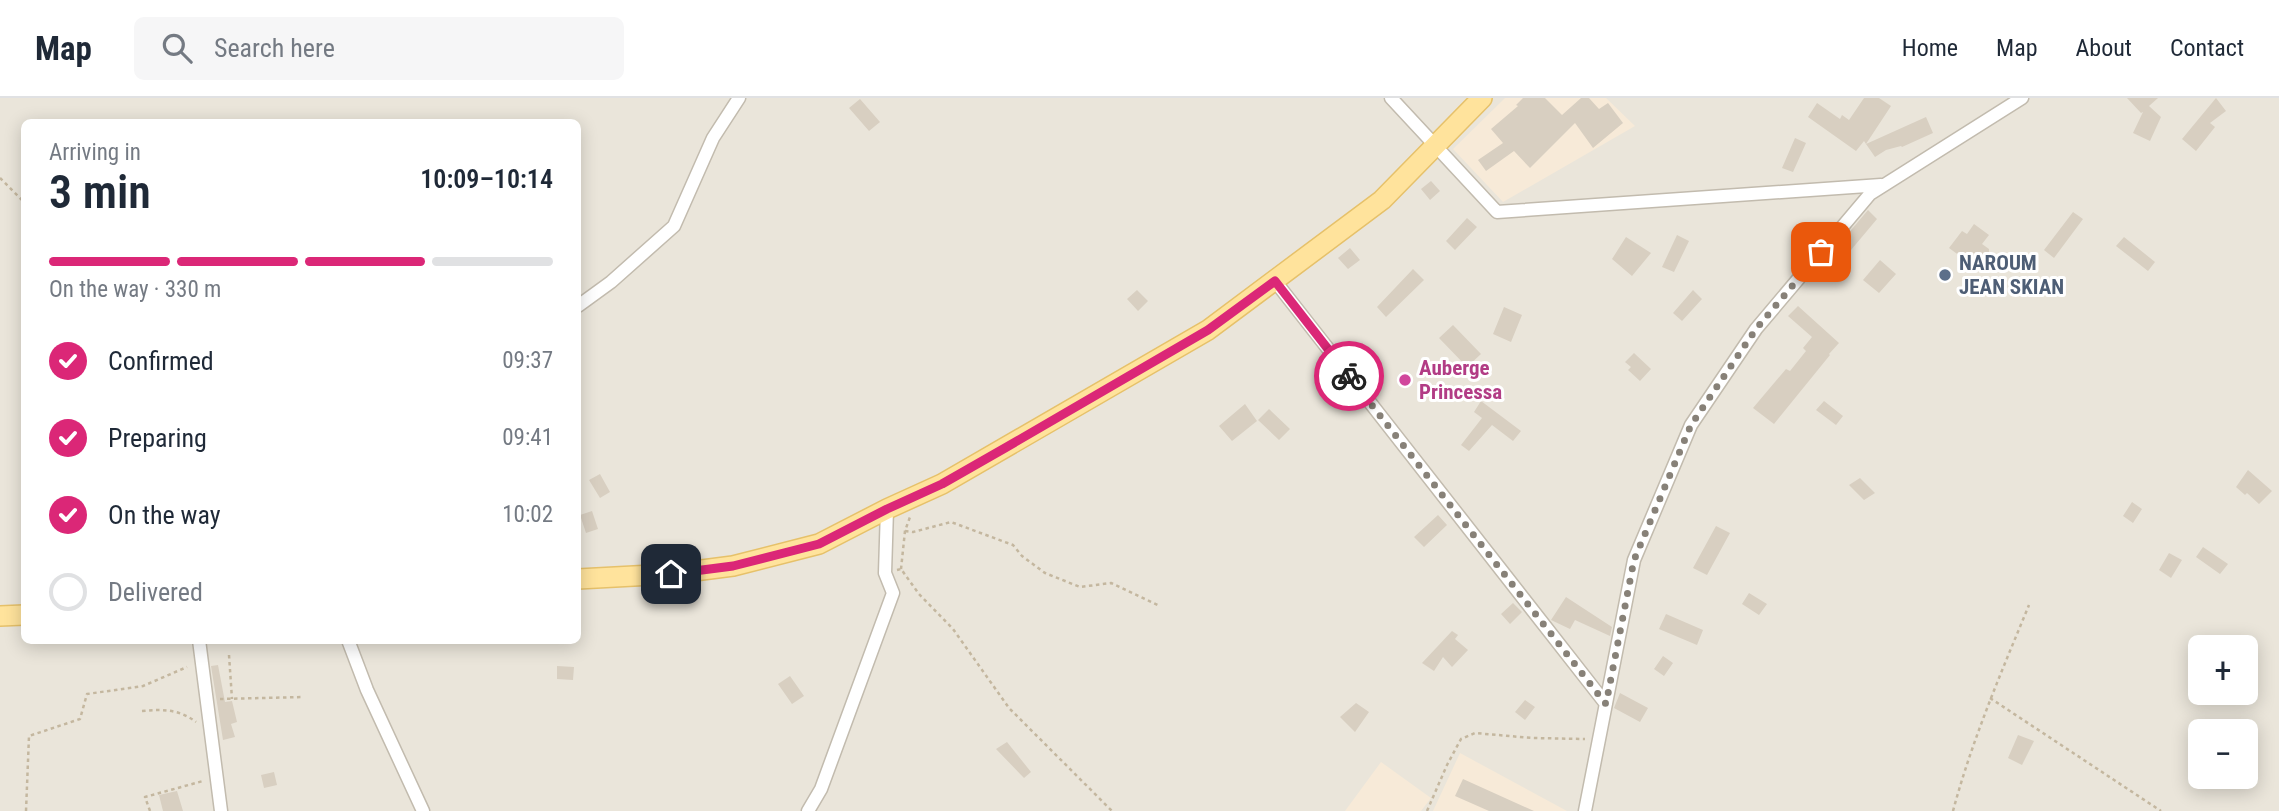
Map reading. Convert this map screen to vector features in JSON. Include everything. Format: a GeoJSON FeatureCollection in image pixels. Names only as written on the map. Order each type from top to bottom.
{"type":"FeatureCollection","features":[{"type":"Feature","properties":{"kind":"main road"},"geometry":{"type":"LineString","coordinates":[[581,579],[671,574],[733,566],[819,544],[942,484],[1208,330],[1382,200],[1482,98]]}},
{"type":"Feature","properties":{"kind":"main road"},"geometry":{"type":"LineString","coordinates":[[0,616],[21,615]]}},
{"type":"Feature","properties":{"kind":"street"},"geometry":{"type":"LineString","coordinates":[[581,304],[611,282],[674,226],[713,138],[739,98]]}},
{"type":"Feature","properties":{"kind":"street"},"geometry":{"type":"LineString","coordinates":[[1391,98],[1497,212],[1885,185]]}},
{"type":"Feature","properties":{"kind":"street"},"geometry":{"type":"LineString","coordinates":[[1585,811],[1634,560],[1691,425],[1756,329],[1870,194],[2022,98]]}},
{"type":"Feature","properties":{"kind":"street"},"geometry":{"type":"LineString","coordinates":[[1275,281],[1606,704]]}},
{"type":"Feature","properties":{"kind":"street"},"geometry":{"type":"LineString","coordinates":[[808,811],[821,789],[893,593],[885,573],[887,509]]}},
{"type":"Feature","properties":{"kind":"street"},"geometry":{"type":"LineString","coordinates":[[200,644],[221,811]]}},
{"type":"Feature","properties":{"kind":"street"},"geometry":{"type":"LineString","coordinates":[[350,644],[423,811]]}},
{"type":"Feature","properties":{"kind":"path"},"geometry":{"type":"LineString","coordinates":[[0,178],[21,199]]}},
{"type":"Feature","properties":{"kind":"path"},"geometry":{"type":"LineString","coordinates":[[918,496],[905,531],[901,569],[919,594],[953,629],[1009,708],[1112,811]]}},
{"type":"Feature","properties":{"kind":"path"},"geometry":{"type":"LineString","coordinates":[[905,531],[913,532],[951,522],[1013,545],[1022,556],[1045,573],[1080,587],[1111,583],[1160,606]]}},
{"type":"Feature","properties":{"kind":"path"},"geometry":{"type":"LineString","coordinates":[[885,573],[901,569]]}},
{"type":"Feature","properties":{"kind":"path"},"geometry":{"type":"LineString","coordinates":[[1953,811],[1990,698],[2029,605]]}},
{"type":"Feature","properties":{"kind":"path"},"geometry":{"type":"LineString","coordinates":[[229,655],[232,699]]}},
{"type":"Feature","properties":{"kind":"path"},"geometry":{"type":"LineString","coordinates":[[26,811],[29,736],[80,719],[87,694],[144,686],[202,662]]}},
{"type":"Feature","properties":{"kind":"path"},"geometry":{"type":"LineString","coordinates":[[206,699],[303,697]]}},
{"type":"Feature","properties":{"kind":"path"},"geometry":{"type":"LineString","coordinates":[[1990,698],[2161,811]]}},
{"type":"Feature","properties":{"kind":"path"},"geometry":{"type":"LineString","coordinates":[[142,711],[165,708],[189,717],[210,732]]}},
{"type":"Feature","properties":{"kind":"path"},"geometry":{"type":"LineString","coordinates":[[1427,811],[1461,738],[1475,733],[1532,738],[1599,739]]}},
{"type":"Feature","properties":{"kind":"path"},"geometry":{"type":"LineString","coordinates":[[150,811],[145,797],[216,778]]}},
{"type":"Feature","properties":{"kind":"shaded area"},"geometry":{"type":"Polygon","coordinates":[[[0,98],[2279,98],[2279,811],[0,811],[0,98]]]}},
{"type":"Feature","properties":{"kind":"shaded area"},"geometry":{"type":"Polygon","coordinates":[[[1505,98],[1606,98],[1635,126],[1503,202],[1453,149],[1505,98]]]}},
{"type":"Feature","properties":{"kind":"shaded area"},"geometry":{"type":"Polygon","coordinates":[[[1460,753],[1567,811],[1433,811],[1460,753]]]}},
{"type":"Feature","properties":{"kind":"shaded area"},"geometry":{"type":"Polygon","coordinates":[[[1381,762],[1431,798],[1421,811],[1345,811],[1381,762]]]}},
{"type":"Feature","properties":{"kind":"building"},"geometry":{"type":"Polygon","coordinates":[[[1523,98],[1545,98],[1562,115],[1581,98],[1589,98],[1599,109],[1608,103],[1623,123],[1593,148],[1575,123],[1530,168],[1514,151],[1486,171],[1478,160],[1503,143],[1491,129],[1518,106],[1516,105],[1523,98]]]}},
{"type":"Feature","properties":{"kind":"building"},"geometry":{"type":"Polygon","coordinates":[[[1864,98],[1879,98],[1891,106],[1866,144],[1864,141],[1856,151],[1808,117],[1817,103],[1840,119],[1842,115],[1849,120],[1864,98]]]}},
{"type":"Feature","properties":{"kind":"building"},"geometry":{"type":"Polygon","coordinates":[[[2127,98],[2158,98],[2149,106],[2161,117],[2150,141],[2133,133],[2143,112],[2127,98]]]}},
{"type":"Feature","properties":{"kind":"building"},"geometry":{"type":"Polygon","coordinates":[[[2216,98],[2226,111],[2210,123],[2215,127],[2196,151],[2182,139],[2216,98]]]}},
{"type":"Feature","properties":{"kind":"building"},"geometry":{"type":"Polygon","coordinates":[[[860,99],[880,122],[869,131],[849,108],[860,99]]]}},
{"type":"Feature","properties":{"kind":"building"},"geometry":{"type":"Polygon","coordinates":[[[1926,117],[1933,133],[1902,147],[1886,150],[1875,157],[1866,144],[1926,117]]]}},
{"type":"Feature","properties":{"kind":"building"},"geometry":{"type":"Polygon","coordinates":[[[1795,138],[1806,143],[1793,172],[1782,168],[1795,138]]]}},
{"type":"Feature","properties":{"kind":"building"},"geometry":{"type":"Polygon","coordinates":[[[1431,181],[1440,191],[1430,200],[1421,189],[1431,181]]]}},
{"type":"Feature","properties":{"kind":"building"},"geometry":{"type":"Polygon","coordinates":[[[1868,210],[1877,219],[1851,250],[1841,242],[1868,210]]]}},
{"type":"Feature","properties":{"kind":"building"},"geometry":{"type":"Polygon","coordinates":[[[2073,212],[2083,219],[2054,258],[2044,250],[2073,212]]]}},
{"type":"Feature","properties":{"kind":"building"},"geometry":{"type":"Polygon","coordinates":[[[1467,218],[1477,227],[1455,250],[1446,241],[1467,218]]]}},
{"type":"Feature","properties":{"kind":"building"},"geometry":{"type":"Polygon","coordinates":[[[1974,224],[1989,235],[1982,244],[1989,252],[1978,269],[1949,248],[1962,231],[1967,234],[1974,224]]]}},
{"type":"Feature","properties":{"kind":"building"},"geometry":{"type":"Polygon","coordinates":[[[1677,235],[1689,241],[1674,272],[1662,267],[1677,235]]]}},
{"type":"Feature","properties":{"kind":"building"},"geometry":{"type":"Polygon","coordinates":[[[1626,237],[1651,253],[1632,276],[1612,259],[1626,237]]]}},
{"type":"Feature","properties":{"kind":"building"},"geometry":{"type":"Polygon","coordinates":[[[2124,237],[2155,262],[2148,271],[2116,246],[2124,237]]]}},
{"type":"Feature","properties":{"kind":"building"},"geometry":{"type":"Polygon","coordinates":[[[1350,248],[1360,260],[1348,269],[1338,258],[1350,248]]]}},
{"type":"Feature","properties":{"kind":"building"},"geometry":{"type":"Polygon","coordinates":[[[1880,260],[1896,274],[1879,293],[1863,280],[1880,260]]]}},
{"type":"Feature","properties":{"kind":"building"},"geometry":{"type":"Polygon","coordinates":[[[1413,269],[1424,280],[1386,317],[1377,307],[1413,269]]]}},
{"type":"Feature","properties":{"kind":"building"},"geometry":{"type":"Polygon","coordinates":[[[1137,290],[1148,301],[1138,311],[1127,299],[1137,290]]]}},
{"type":"Feature","properties":{"kind":"building"},"geometry":{"type":"Polygon","coordinates":[[[1693,290],[1702,299],[1682,321],[1673,313],[1693,290]]]}},
{"type":"Feature","properties":{"kind":"building"},"geometry":{"type":"Polygon","coordinates":[[[1798,306],[1839,343],[1774,424],[1753,408],[1786,369],[1790,371],[1806,351],[1803,348],[1812,337],[1788,316],[1798,306]]]}},
{"type":"Feature","properties":{"kind":"building"},"geometry":{"type":"Polygon","coordinates":[[[1504,307],[1522,315],[1511,342],[1493,334],[1504,307]]]}},
{"type":"Feature","properties":{"kind":"building"},"geometry":{"type":"Polygon","coordinates":[[[1453,325],[1481,354],[1467,367],[1439,338],[1453,325]]]}},
{"type":"Feature","properties":{"kind":"building"},"geometry":{"type":"Polygon","coordinates":[[[1634,353],[1651,369],[1640,381],[1628,370],[1631,367],[1625,362],[1634,353]]]}},
{"type":"Feature","properties":{"kind":"building"},"geometry":{"type":"Polygon","coordinates":[[[1481,401],[1521,431],[1513,441],[1492,425],[1469,451],[1461,445],[1482,418],[1474,412],[1481,401]]]}},
{"type":"Feature","properties":{"kind":"building"},"geometry":{"type":"Polygon","coordinates":[[[1824,401],[1843,416],[1836,425],[1816,410],[1824,401]]]}},
{"type":"Feature","properties":{"kind":"building"},"geometry":{"type":"Polygon","coordinates":[[[1245,404],[1257,421],[1232,441],[1219,426],[1245,404]]]}},
{"type":"Feature","properties":{"kind":"building"},"geometry":{"type":"Polygon","coordinates":[[[1269,409],[1290,429],[1279,440],[1258,420],[1269,409]]]}},
{"type":"Feature","properties":{"kind":"building"},"geometry":{"type":"Polygon","coordinates":[[[2248,470],[2272,491],[2259,504],[2236,487],[2248,470]]]}},
{"type":"Feature","properties":{"kind":"building"},"geometry":{"type":"Polygon","coordinates":[[[600,474],[610,492],[600,498],[589,480],[600,474]]]}},
{"type":"Feature","properties":{"kind":"building"},"geometry":{"type":"Polygon","coordinates":[[[1860,478],[1875,493],[1864,500],[1849,485],[1860,478]]]}},
{"type":"Feature","properties":{"kind":"building"},"geometry":{"type":"Polygon","coordinates":[[[2132,502],[2142,509],[2133,523],[2123,516],[2132,502]]]}},
{"type":"Feature","properties":{"kind":"building"},"geometry":{"type":"Polygon","coordinates":[[[592,511],[598,529],[586,533],[581,515],[592,511]]]}},
{"type":"Feature","properties":{"kind":"building"},"geometry":{"type":"Polygon","coordinates":[[[1438,515],[1447,525],[1424,547],[1414,537],[1438,515]]]}},
{"type":"Feature","properties":{"kind":"building"},"geometry":{"type":"Polygon","coordinates":[[[1716,526],[1730,533],[1707,575],[1693,568],[1716,526]]]}},
{"type":"Feature","properties":{"kind":"building"},"geometry":{"type":"Polygon","coordinates":[[[2203,547],[2228,564],[2220,574],[2196,557],[2203,547]]]}},
{"type":"Feature","properties":{"kind":"building"},"geometry":{"type":"Polygon","coordinates":[[[2169,553],[2182,560],[2171,578],[2159,570],[2169,553]]]}},
{"type":"Feature","properties":{"kind":"building"},"geometry":{"type":"Polygon","coordinates":[[[1749,593],[1767,604],[1759,615],[1742,604],[1749,593]]]}},
{"type":"Feature","properties":{"kind":"building"},"geometry":{"type":"Polygon","coordinates":[[[1566,597],[1612,627],[1610,636],[1575,620],[1570,629],[1551,620],[1566,597]]]}},
{"type":"Feature","properties":{"kind":"building"},"geometry":{"type":"Polygon","coordinates":[[[1513,603],[1522,612],[1510,624],[1501,614],[1513,603]]]}},
{"type":"Feature","properties":{"kind":"building"},"geometry":{"type":"Polygon","coordinates":[[[1666,614],[1703,630],[1697,645],[1659,629],[1666,614]]]}},
{"type":"Feature","properties":{"kind":"building"},"geometry":{"type":"Polygon","coordinates":[[[1452,631],[1458,635],[1455,639],[1468,650],[1452,667],[1443,657],[1434,671],[1422,663],[1452,631]]]}},
{"type":"Feature","properties":{"kind":"building"},"geometry":{"type":"Polygon","coordinates":[[[1663,656],[1673,663],[1664,676],[1654,669],[1663,656]]]}},
{"type":"Feature","properties":{"kind":"building"},"geometry":{"type":"Polygon","coordinates":[[[218,665],[225,702],[232,701],[237,722],[231,724],[235,737],[223,740],[211,666],[218,665]]]}},
{"type":"Feature","properties":{"kind":"building"},"geometry":{"type":"Polygon","coordinates":[[[557,666],[574,667],[573,680],[557,679],[557,666]]]}},
{"type":"Feature","properties":{"kind":"building"},"geometry":{"type":"Polygon","coordinates":[[[790,676],[804,696],[792,704],[778,684],[790,676]]]}},
{"type":"Feature","properties":{"kind":"building"},"geometry":{"type":"Polygon","coordinates":[[[1620,693],[1648,708],[1640,722],[1614,708],[1620,693]]]}},
{"type":"Feature","properties":{"kind":"building"},"geometry":{"type":"Polygon","coordinates":[[[1525,700],[1535,707],[1525,720],[1515,712],[1525,700]]]}},
{"type":"Feature","properties":{"kind":"building"},"geometry":{"type":"Polygon","coordinates":[[[1356,703],[1369,712],[1355,732],[1340,717],[1356,703]]]}},
{"type":"Feature","properties":{"kind":"building"},"geometry":{"type":"Polygon","coordinates":[[[2018,735],[2034,741],[2022,765],[2008,758],[2018,735]]]}},
{"type":"Feature","properties":{"kind":"building"},"geometry":{"type":"Polygon","coordinates":[[[1007,742],[1031,772],[1024,778],[996,749],[1007,742]]]}},
{"type":"Feature","properties":{"kind":"building"},"geometry":{"type":"Polygon","coordinates":[[[274,772],[277,785],[264,788],[261,775],[274,772]]]}},
{"type":"Feature","properties":{"kind":"building"},"geometry":{"type":"Polygon","coordinates":[[[1463,779],[1534,811],[1489,811],[1455,796],[1463,779]]]}},
{"type":"Feature","properties":{"kind":"building"},"geometry":{"type":"Polygon","coordinates":[[[177,791],[183,811],[163,811],[159,795],[177,791]]]}},
{"type":"Feature","properties":{"kind":"way so far"},"geometry":{"type":"LineString","coordinates":[[1349,376],[1606,704],[1634,560],[1691,425],[1756,329],[1821,252]]}},
{"type":"Feature","properties":{"kind":"place","name":"NAROUM JEAN SKIAN"},"geometry":{"type":"Point","coordinates":[1945,275]}},
{"type":"Feature","properties":{"kind":"place","name":"Auberge Princessa"},"geometry":{"type":"Point","coordinates":[1405,380]}},
{"type":"Feature","properties":{"kind":"route"},"geometry":{"type":"LineString","coordinates":[[671,574],[733,566],[819,544],[942,484],[1005,448],[1208,330],[1275,281],[1349,376]]}}]}
